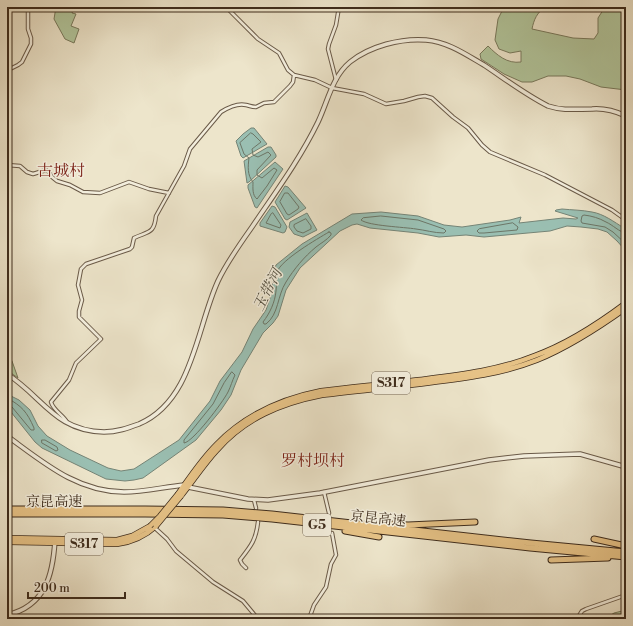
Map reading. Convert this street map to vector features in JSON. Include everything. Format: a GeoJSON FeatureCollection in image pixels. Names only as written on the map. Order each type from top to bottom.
{"type":"FeatureCollection","features":[{"type":"Feature","properties":{"kind":"highway","name":"京昆高速"},"geometry":{"type":"LineString","coordinates":[[7,509],[205,509],[626,552]]}},
{"type":"Feature","properties":{"kind":"highway","name":"京昆高速"},"geometry":{"type":"LineString","coordinates":[[7,514],[205,514],[626,557]]}},
{"type":"Feature","properties":{"kind":"highway"},"geometry":{"type":"LineString","coordinates":[[318,520],[408,525],[475,522]]}},
{"type":"Feature","properties":{"kind":"highway"},"geometry":{"type":"LineString","coordinates":[[294,522],[379,537]]}},
{"type":"Feature","properties":{"kind":"highway"},"geometry":{"type":"LineString","coordinates":[[594,539],[626,546]]}},
{"type":"Feature","properties":{"kind":"highway"},"geometry":{"type":"LineString","coordinates":[[551,560],[626,557]]}},
{"type":"Feature","properties":{"kind":"main road","name":"S317"},"geometry":{"type":"LineString","coordinates":[[186,486],[210,451],[224,436],[251,416],[273,405],[302,395],[321,391],[468,374],[513,363],[534,356],[561,344],[591,327],[626,302]]}},
{"type":"Feature","properties":{"kind":"main road","name":"S317"},"geometry":{"type":"LineString","coordinates":[[7,542],[117,540],[132,536],[154,527],[186,486],[227,439],[249,422],[274,408],[322,395],[454,380],[482,376],[508,369],[536,360],[563,348],[581,338],[626,308]]}},
{"type":"Feature","properties":{"kind":"main road","name":"S317"},"geometry":{"type":"LineString","coordinates":[[7,538],[55,541]]}},
{"type":"Feature","properties":{"kind":"street"},"geometry":{"type":"LineString","coordinates":[[7,76],[10,69],[22,62],[31,44],[28,29],[28,7]]}},
{"type":"Feature","properties":{"kind":"street"},"geometry":{"type":"LineString","coordinates":[[226,7],[258,39],[279,53],[288,70],[294,75],[315,80],[332,88],[364,94],[386,104],[425,96],[432,98],[468,128],[490,152],[545,175],[612,210],[626,220]]}},
{"type":"Feature","properties":{"kind":"street"},"geometry":{"type":"LineString","coordinates":[[336,80],[328,49],[336,25],[338,7]]}},
{"type":"Feature","properties":{"kind":"street"},"geometry":{"type":"LineString","coordinates":[[7,374],[22,385],[51,413],[68,423],[85,429],[106,432],[121,430],[137,425],[163,409],[178,390],[185,375],[220,277],[303,148],[318,122],[340,72],[352,61],[374,49],[402,41],[420,40],[445,44],[460,51],[548,106],[561,109],[601,109],[626,116]]}},
{"type":"Feature","properties":{"kind":"street"},"geometry":{"type":"LineString","coordinates":[[68,423],[51,402],[69,380],[76,363],[101,339],[80,317],[79,311],[82,300],[78,288],[79,271],[86,264],[130,250],[134,238],[148,233],[153,229],[156,223],[156,216],[184,166],[190,148],[221,112],[238,105],[245,104],[256,107],[264,103],[273,102],[290,86],[293,82],[294,75]]}},
{"type":"Feature","properties":{"kind":"street"},"geometry":{"type":"LineString","coordinates":[[7,165],[20,166],[27,172],[33,174],[46,170],[57,181],[70,185],[83,192],[100,193],[129,182],[149,189],[169,193]]}},
{"type":"Feature","properties":{"kind":"street"},"geometry":{"type":"LineString","coordinates":[[7,436],[49,466],[69,478],[87,486],[107,491],[124,492],[186,486],[254,500],[268,500],[324,492],[489,460],[524,456],[580,454],[626,467]]}},
{"type":"Feature","properties":{"kind":"street"},"geometry":{"type":"LineString","coordinates":[[324,492],[329,514]]}},
{"type":"Feature","properties":{"kind":"street"},"geometry":{"type":"LineString","coordinates":[[254,500],[256,508]]}},
{"type":"Feature","properties":{"kind":"street"},"geometry":{"type":"LineString","coordinates":[[246,568],[240,560],[254,541],[258,522]]}},
{"type":"Feature","properties":{"kind":"street"},"geometry":{"type":"LineString","coordinates":[[154,527],[167,539],[176,551],[213,582],[243,601],[258,619]]}},
{"type":"Feature","properties":{"kind":"street"},"geometry":{"type":"LineString","coordinates":[[309,619],[314,605],[326,587],[331,564],[336,555],[332,533]]}},
{"type":"Feature","properties":{"kind":"street"},"geometry":{"type":"LineString","coordinates":[[7,615],[29,605],[44,589],[52,569],[55,541]]}},
{"type":"Feature","properties":{"kind":"street"},"geometry":{"type":"LineString","coordinates":[[577,619],[582,611],[586,609],[626,595]]}},
{"type":"Feature","properties":{"kind":"green space"},"geometry":{"type":"Polygon","coordinates":[[[56,7],[74,7],[72,13],[76,14],[71,26],[79,29],[74,43],[65,39],[54,19],[56,7]]]}},
{"type":"Feature","properties":{"kind":"green space"},"geometry":{"type":"Polygon","coordinates":[[[504,7],[545,7],[536,16],[532,29],[573,38],[594,39],[598,33],[598,18],[605,7],[626,7],[626,90],[601,87],[580,79],[566,76],[548,76],[532,82],[522,82],[504,74],[481,59],[480,54],[488,46],[499,56],[511,62],[521,62],[521,51],[510,53],[499,49],[495,40],[498,19],[504,7]]]}},
{"type":"Feature","properties":{"kind":"green space"},"geometry":{"type":"Polygon","coordinates":[[[7,353],[12,361],[18,378],[7,370],[7,353]]]}},
{"type":"Feature","properties":{"kind":"green space"},"geometry":{"type":"Polygon","coordinates":[[[626,610],[626,619],[605,619],[614,613],[626,610]]]}},
{"type":"Feature","properties":{"kind":"water"},"geometry":{"type":"Polygon","coordinates":[[[251,128],[254,128],[267,144],[243,158],[236,141],[251,128]]]}},
{"type":"Feature","properties":{"kind":"water"},"geometry":{"type":"Polygon","coordinates":[[[268,147],[271,147],[276,157],[247,183],[244,161],[268,147]]]}},
{"type":"Feature","properties":{"kind":"water"},"geometry":{"type":"Polygon","coordinates":[[[275,162],[283,169],[257,208],[255,207],[248,185],[275,162]]]}},
{"type":"Feature","properties":{"kind":"water"},"geometry":{"type":"Polygon","coordinates":[[[285,186],[288,187],[306,208],[287,220],[275,202],[285,186]]]}},
{"type":"Feature","properties":{"kind":"water"},"geometry":{"type":"Polygon","coordinates":[[[272,206],[275,207],[287,227],[283,233],[260,226],[260,223],[272,206]]]}},
{"type":"Feature","properties":{"kind":"water"},"geometry":{"type":"Polygon","coordinates":[[[562,209],[596,213],[609,218],[626,230],[626,251],[607,232],[598,229],[567,226],[550,231],[484,237],[466,235],[439,237],[418,233],[370,228],[357,224],[340,231],[300,268],[286,290],[278,316],[263,333],[241,370],[231,395],[221,410],[196,440],[143,478],[125,481],[106,479],[42,448],[35,442],[7,407],[7,394],[19,400],[30,410],[38,426],[47,436],[70,450],[108,468],[121,471],[134,469],[179,440],[210,401],[220,381],[242,352],[253,329],[266,310],[272,292],[273,274],[276,265],[302,244],[352,214],[381,212],[418,216],[444,225],[462,227],[521,217],[519,223],[563,218],[578,218],[555,211],[562,209]]]}},
{"type":"Feature","properties":{"kind":"water"},"geometry":{"type":"Polygon","coordinates":[[[307,213],[317,230],[303,237],[294,234],[289,227],[290,222],[307,213]]]}},
{"type":"Feature","properties":{"kind":"district","name":"古城村"},"geometry":{"type":"Point","coordinates":[61,171]}},
{"type":"Feature","properties":{"kind":"district","name":"罗村坝村"},"geometry":{"type":"Point","coordinates":[313,461]}},
{"type":"Feature","properties":{"kind":"water label","name":"玉带河"},"geometry":{"type":"Point","coordinates":[268,290]}}]}
